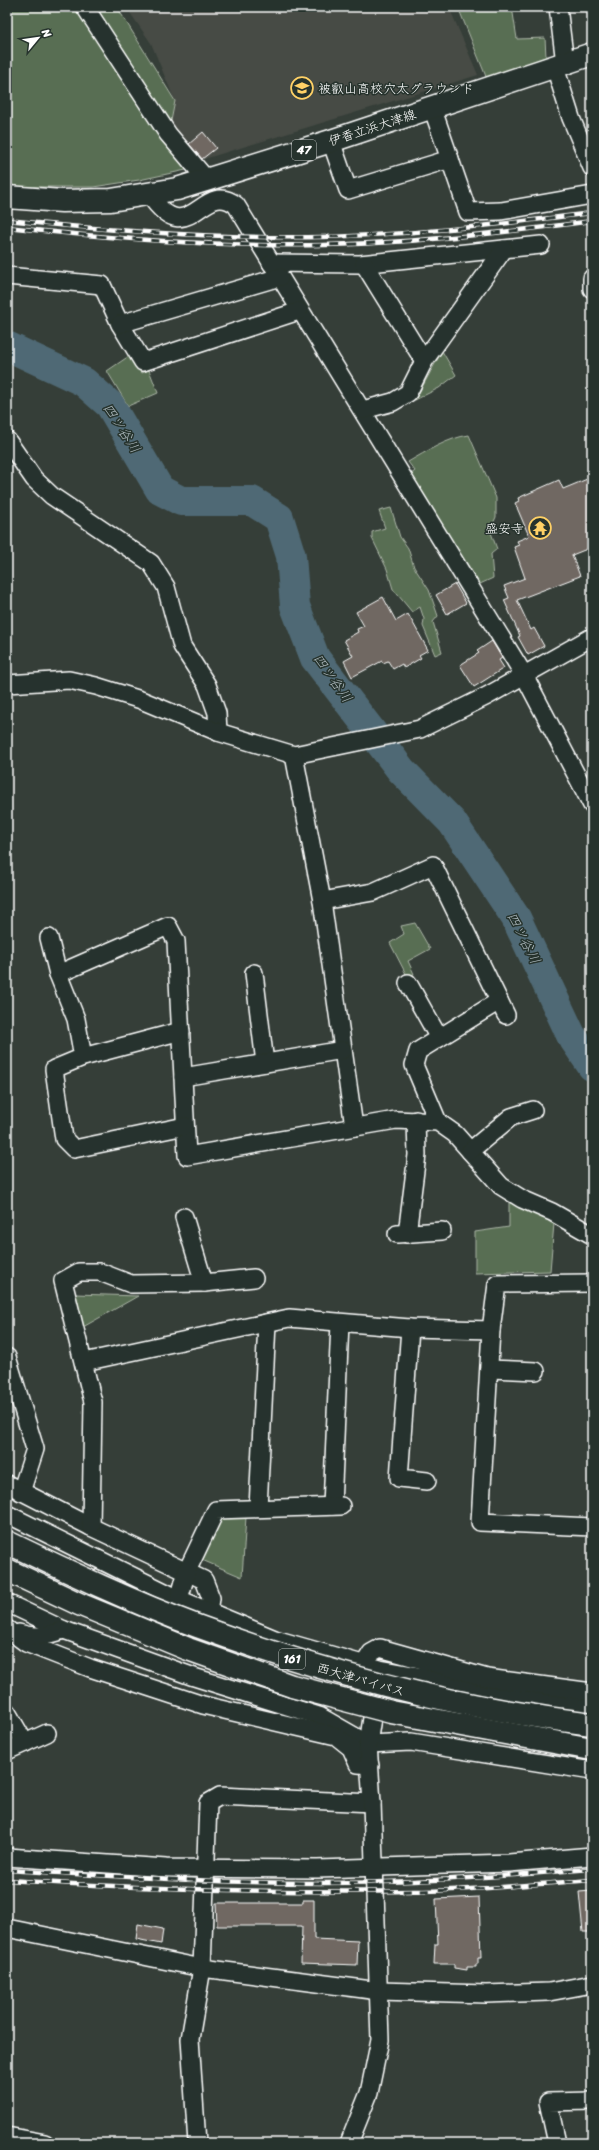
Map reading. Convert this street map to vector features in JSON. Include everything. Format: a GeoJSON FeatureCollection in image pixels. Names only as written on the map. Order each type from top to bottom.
{"type":"FeatureCollection","features":[{"type":"Feature","properties":{"kind":"main road","name":"伊香立浜大津線"},"geometry":{"type":"LineString","coordinates":[[7,197],[62,201],[111,200],[177,189],[331,141],[592,54]]}},
{"type":"Feature","properties":{"kind":"main road","name":"西大津バイパス"},"geometry":{"type":"LineString","coordinates":[[7,1542],[86,1580],[196,1626],[296,1660],[418,1694],[479,1707],[592,1724]]}},
{"type":"Feature","properties":{"kind":"main road","name":"西大津バイパス"},"geometry":{"type":"LineString","coordinates":[[7,1570],[80,1604],[188,1649],[292,1686],[391,1712],[592,1749]]}},
{"type":"Feature","properties":{"kind":"street"},"geometry":{"type":"LineString","coordinates":[[85,7],[168,134],[207,180]]}},
{"type":"Feature","properties":{"kind":"street"},"geometry":{"type":"LineString","coordinates":[[558,7],[560,65],[571,118],[592,168]]}},
{"type":"Feature","properties":{"kind":"street"},"geometry":{"type":"LineString","coordinates":[[432,107],[468,212],[501,211],[592,195]]}},
{"type":"Feature","properties":{"kind":"street"},"geometry":{"type":"LineString","coordinates":[[331,141],[348,190],[450,159]]}},
{"type":"Feature","properties":{"kind":"street"},"geometry":{"type":"LineString","coordinates":[[149,194],[159,208],[171,217],[182,218],[192,214],[209,202],[219,198],[229,200],[243,215],[299,311],[363,410],[524,675],[592,806]]}},
{"type":"Feature","properties":{"kind":"street"},"geometry":{"type":"LineString","coordinates":[[120,324],[276,270],[364,264],[541,246]]}},
{"type":"Feature","properties":{"kind":"street"},"geometry":{"type":"LineString","coordinates":[[363,410],[393,402],[408,393],[424,361],[504,249]]}},
{"type":"Feature","properties":{"kind":"street"},"geometry":{"type":"LineString","coordinates":[[364,264],[424,361]]}},
{"type":"Feature","properties":{"kind":"street"},"geometry":{"type":"LineString","coordinates":[[7,276],[102,285],[120,324],[144,362],[299,311]]}},
{"type":"Feature","properties":{"kind":"street"},"geometry":{"type":"LineString","coordinates":[[592,278],[592,289]]}},
{"type":"Feature","properties":{"kind":"street"},"geometry":{"type":"LineString","coordinates":[[7,440],[34,479],[52,496],[151,563],[166,587],[182,646],[207,685],[217,713],[218,732]]}},
{"type":"Feature","properties":{"kind":"street"},"geometry":{"type":"LineString","coordinates":[[7,684],[69,680],[96,686],[140,700],[218,732],[294,755],[387,737],[420,728],[487,696],[592,637]]}},
{"type":"Feature","properties":{"kind":"street"},"geometry":{"type":"LineString","coordinates":[[294,755],[322,901],[354,1127]]}},
{"type":"Feature","properties":{"kind":"street"},"geometry":{"type":"LineString","coordinates":[[322,901],[373,892],[433,865],[503,1008],[439,1038],[418,1051],[414,1065],[438,1122]]}},
{"type":"Feature","properties":{"kind":"street"},"geometry":{"type":"LineString","coordinates":[[58,974],[168,926],[176,941],[187,1156],[396,1120],[438,1122],[455,1134],[501,1186],[522,1199],[552,1212],[592,1235]]}},
{"type":"Feature","properties":{"kind":"street"},"geometry":{"type":"LineString","coordinates":[[49,938],[58,974],[76,1019],[83,1057]]}},
{"type":"Feature","properties":{"kind":"street"},"geometry":{"type":"LineString","coordinates":[[254,973],[265,1063]]}},
{"type":"Feature","properties":{"kind":"street"},"geometry":{"type":"LineString","coordinates":[[408,983],[439,1038]]}},
{"type":"Feature","properties":{"kind":"street"},"geometry":{"type":"LineString","coordinates":[[181,1031],[83,1057],[54,1069],[64,1139],[74,1149],[185,1126]]}},
{"type":"Feature","properties":{"kind":"street"},"geometry":{"type":"LineString","coordinates":[[183,1077],[343,1050]]}},
{"type":"Feature","properties":{"kind":"street"},"geometry":{"type":"LineString","coordinates":[[470,1151],[511,1117],[533,1110]]}},
{"type":"Feature","properties":{"kind":"street"},"geometry":{"type":"LineString","coordinates":[[416,1120],[417,1155],[401,1234],[442,1231]]}},
{"type":"Feature","properties":{"kind":"street"},"geometry":{"type":"LineString","coordinates":[[184,1217],[204,1283]]}},
{"type":"Feature","properties":{"kind":"street"},"geometry":{"type":"LineString","coordinates":[[91,1527],[93,1402],[63,1281],[79,1272],[100,1272],[131,1284],[204,1283],[254,1278]]}},
{"type":"Feature","properties":{"kind":"street"},"geometry":{"type":"LineString","coordinates":[[592,1283],[497,1284],[491,1330],[480,1522],[592,1527]]}},
{"type":"Feature","properties":{"kind":"street"},"geometry":{"type":"LineString","coordinates":[[84,1362],[289,1318],[410,1328],[491,1330]]}},
{"type":"Feature","properties":{"kind":"street"},"geometry":{"type":"LineString","coordinates":[[258,1508],[267,1323]]}},
{"type":"Feature","properties":{"kind":"street"},"geometry":{"type":"LineString","coordinates":[[179,1599],[187,1571],[216,1510],[337,1506],[340,1323]]}},
{"type":"Feature","properties":{"kind":"street"},"geometry":{"type":"LineString","coordinates":[[410,1328],[399,1478],[427,1482]]}},
{"type":"Feature","properties":{"kind":"street"},"geometry":{"type":"LineString","coordinates":[[7,1357],[35,1448],[14,1488],[91,1527],[204,1580],[211,1598],[209,1612]]}},
{"type":"Feature","properties":{"kind":"street"},"geometry":{"type":"LineString","coordinates":[[489,1369],[536,1371]]}},
{"type":"Feature","properties":{"kind":"street"},"geometry":{"type":"LineString","coordinates":[[7,1514],[179,1599],[275,1639],[372,1666],[592,1708]]}},
{"type":"Feature","properties":{"kind":"street"},"geometry":{"type":"LineString","coordinates":[[7,1603],[64,1630],[194,1677],[319,1716],[368,1744],[411,1742],[592,1771]]}},
{"type":"Feature","properties":{"kind":"street"},"geometry":{"type":"LineString","coordinates":[[7,1629],[28,1636],[46,1636],[64,1630]]}},
{"type":"Feature","properties":{"kind":"street"},"geometry":{"type":"LineString","coordinates":[[7,1629],[26,1642],[105,1673],[203,1705],[336,1736],[351,1748],[358,1764],[370,1765]]}},
{"type":"Feature","properties":{"kind":"street"},"geometry":{"type":"LineString","coordinates":[[349,2143],[370,2093],[380,2040],[372,1803],[368,1744],[372,1666],[371,1653],[380,1648],[487,1678],[592,1692]]}},
{"type":"Feature","properties":{"kind":"street"},"geometry":{"type":"LineString","coordinates":[[7,1712],[25,1743]]}},
{"type":"Feature","properties":{"kind":"street"},"geometry":{"type":"LineString","coordinates":[[7,1751],[47,1733]]}},
{"type":"Feature","properties":{"kind":"street"},"geometry":{"type":"LineString","coordinates":[[197,2143],[190,2039],[202,1968],[208,1803],[220,1796],[372,1803]]}},
{"type":"Feature","properties":{"kind":"street"},"geometry":{"type":"LineString","coordinates":[[7,1857],[166,1868],[374,1868],[509,1863],[592,1856]]}},
{"type":"Feature","properties":{"kind":"street"},"geometry":{"type":"LineString","coordinates":[[7,1928],[202,1968],[379,1990],[486,1994],[549,1992],[592,1984]]}},
{"type":"Feature","properties":{"kind":"street"},"geometry":{"type":"LineString","coordinates":[[557,2143],[548,2102],[592,2101]]}},
{"type":"Feature","properties":{"kind":"street"},"geometry":{"type":"LineString","coordinates":[[7,2136],[45,2143]]}},
{"type":"Feature","properties":{"kind":"shaded area","name":"被叡山高校穴太グラウンド"},"geometry":{"type":"Polygon","coordinates":[[[126,7],[449,7],[478,75],[201,160],[170,126],[175,101],[151,43],[126,7]]]}},
{"type":"Feature","properties":{"kind":"green space"},"geometry":{"type":"Polygon","coordinates":[[[7,7],[78,7],[131,95],[186,170],[139,180],[93,187],[16,187],[7,185],[7,7]]]}},
{"type":"Feature","properties":{"kind":"green space"},"geometry":{"type":"Polygon","coordinates":[[[91,7],[117,7],[175,101],[170,126],[91,7]]]}},
{"type":"Feature","properties":{"kind":"green space"},"geometry":{"type":"Polygon","coordinates":[[[458,7],[512,7],[517,39],[545,38],[546,57],[487,79],[458,7]]]}},
{"type":"Feature","properties":{"kind":"green space"},"geometry":{"type":"Polygon","coordinates":[[[442,351],[456,375],[439,388],[415,400],[442,351]]]}},
{"type":"Feature","properties":{"kind":"green space"},"geometry":{"type":"Polygon","coordinates":[[[132,354],[142,373],[149,370],[158,393],[128,406],[107,371],[132,354]]]}},
{"type":"Feature","properties":{"kind":"green space"},"geometry":{"type":"Polygon","coordinates":[[[469,435],[496,498],[496,517],[490,530],[497,549],[491,554],[493,578],[480,584],[410,475],[415,471],[408,462],[445,442],[469,435]]]}},
{"type":"Feature","properties":{"kind":"green space"},"geometry":{"type":"Polygon","coordinates":[[[391,508],[400,537],[408,548],[414,567],[429,590],[438,616],[433,622],[442,652],[435,655],[423,626],[424,619],[420,607],[412,612],[393,589],[387,569],[372,538],[372,532],[385,528],[379,511],[391,508]]]}},
{"type":"Feature","properties":{"kind":"green space"},"geometry":{"type":"Polygon","coordinates":[[[415,923],[430,949],[408,961],[414,974],[407,976],[390,943],[404,934],[401,926],[415,923]]]}},
{"type":"Feature","properties":{"kind":"green space"},"geometry":{"type":"Polygon","coordinates":[[[509,1202],[554,1223],[550,1271],[475,1273],[475,1232],[509,1227],[509,1202]]]}},
{"type":"Feature","properties":{"kind":"green space"},"geometry":{"type":"Polygon","coordinates":[[[75,1294],[138,1296],[83,1327],[75,1294]]]}},
{"type":"Feature","properties":{"kind":"green space"},"geometry":{"type":"Polygon","coordinates":[[[218,1515],[246,1517],[242,1577],[202,1560],[218,1515]]]}},
{"type":"Feature","properties":{"kind":"building"},"geometry":{"type":"Polygon","coordinates":[[[203,132],[216,148],[202,159],[189,144],[203,132]]]}},
{"type":"Feature","properties":{"kind":"building"},"geometry":{"type":"Polygon","coordinates":[[[592,477],[592,547],[572,555],[580,576],[517,600],[531,630],[534,628],[544,646],[528,655],[518,637],[520,636],[504,600],[509,598],[504,586],[525,578],[514,547],[519,545],[517,541],[529,536],[515,503],[519,501],[518,498],[559,480],[563,489],[592,477]]]}},
{"type":"Feature","properties":{"kind":"building"},"geometry":{"type":"Polygon","coordinates":[[[455,584],[466,603],[447,614],[436,595],[455,584]]]}},
{"type":"Feature","properties":{"kind":"building"},"geometry":{"type":"Polygon","coordinates":[[[383,597],[396,621],[408,614],[428,650],[419,655],[421,658],[404,668],[402,664],[393,669],[388,661],[383,663],[382,661],[352,677],[344,661],[353,656],[344,640],[358,632],[357,629],[364,626],[356,612],[383,597]]]}},
{"type":"Feature","properties":{"kind":"building"},"geometry":{"type":"Polygon","coordinates":[[[492,641],[502,658],[499,660],[504,668],[474,687],[460,665],[479,653],[477,651],[492,641]]]}},
{"type":"Feature","properties":{"kind":"building"},"geometry":{"type":"Polygon","coordinates":[[[592,1891],[592,1932],[583,1932],[579,1892],[592,1891]]]}},
{"type":"Feature","properties":{"kind":"building"},"geometry":{"type":"Polygon","coordinates":[[[479,1897],[481,1958],[478,1958],[478,1964],[476,1964],[476,1967],[467,1967],[467,1970],[454,1968],[454,1964],[434,1964],[435,1944],[438,1944],[436,1899],[479,1897]]]}},
{"type":"Feature","properties":{"kind":"building"},"geometry":{"type":"Polygon","coordinates":[[[303,1900],[314,1900],[314,1939],[358,1941],[357,1965],[301,1963],[302,1926],[217,1926],[216,1903],[303,1903],[303,1900]]]}},
{"type":"Feature","properties":{"kind":"building"},"geometry":{"type":"Polygon","coordinates":[[[138,1924],[163,1929],[161,1944],[136,1939],[138,1924]]]}},
{"type":"Feature","properties":{"kind":"waterway","name":"四ツ谷川"},"geometry":{"type":"LineString","coordinates":[[7,346],[84,382],[110,405],[160,490],[181,501],[252,501],[279,518],[291,556],[295,606],[315,658],[401,770],[452,822],[516,918],[571,1035],[592,1066]]}},
{"type":"Feature","properties":{"kind":"railway"},"geometry":{"type":"LineString","coordinates":[[7,220],[86,228],[164,233],[242,237],[321,237],[389,234],[491,225],[592,213]]}},
{"type":"Feature","properties":{"kind":"railway"},"geometry":{"type":"LineString","coordinates":[[7,227],[165,241],[245,245],[324,245],[458,237],[592,221]]}},
{"type":"Feature","properties":{"kind":"railway"},"geometry":{"type":"LineString","coordinates":[[7,1870],[210,1881],[363,1883],[436,1880],[592,1869]]}},
{"type":"Feature","properties":{"kind":"railway"},"geometry":{"type":"LineString","coordinates":[[7,1880],[210,1890],[312,1891],[436,1891],[592,1880]]}},
{"type":"Feature","properties":{"kind":"place","name":"被叡山高校穴太グラウンド"},"geometry":{"type":"Point","coordinates":[302,88]}},
{"type":"Feature","properties":{"kind":"place","name":"盛安寺"},"geometry":{"type":"Point","coordinates":[540,528]}}]}
